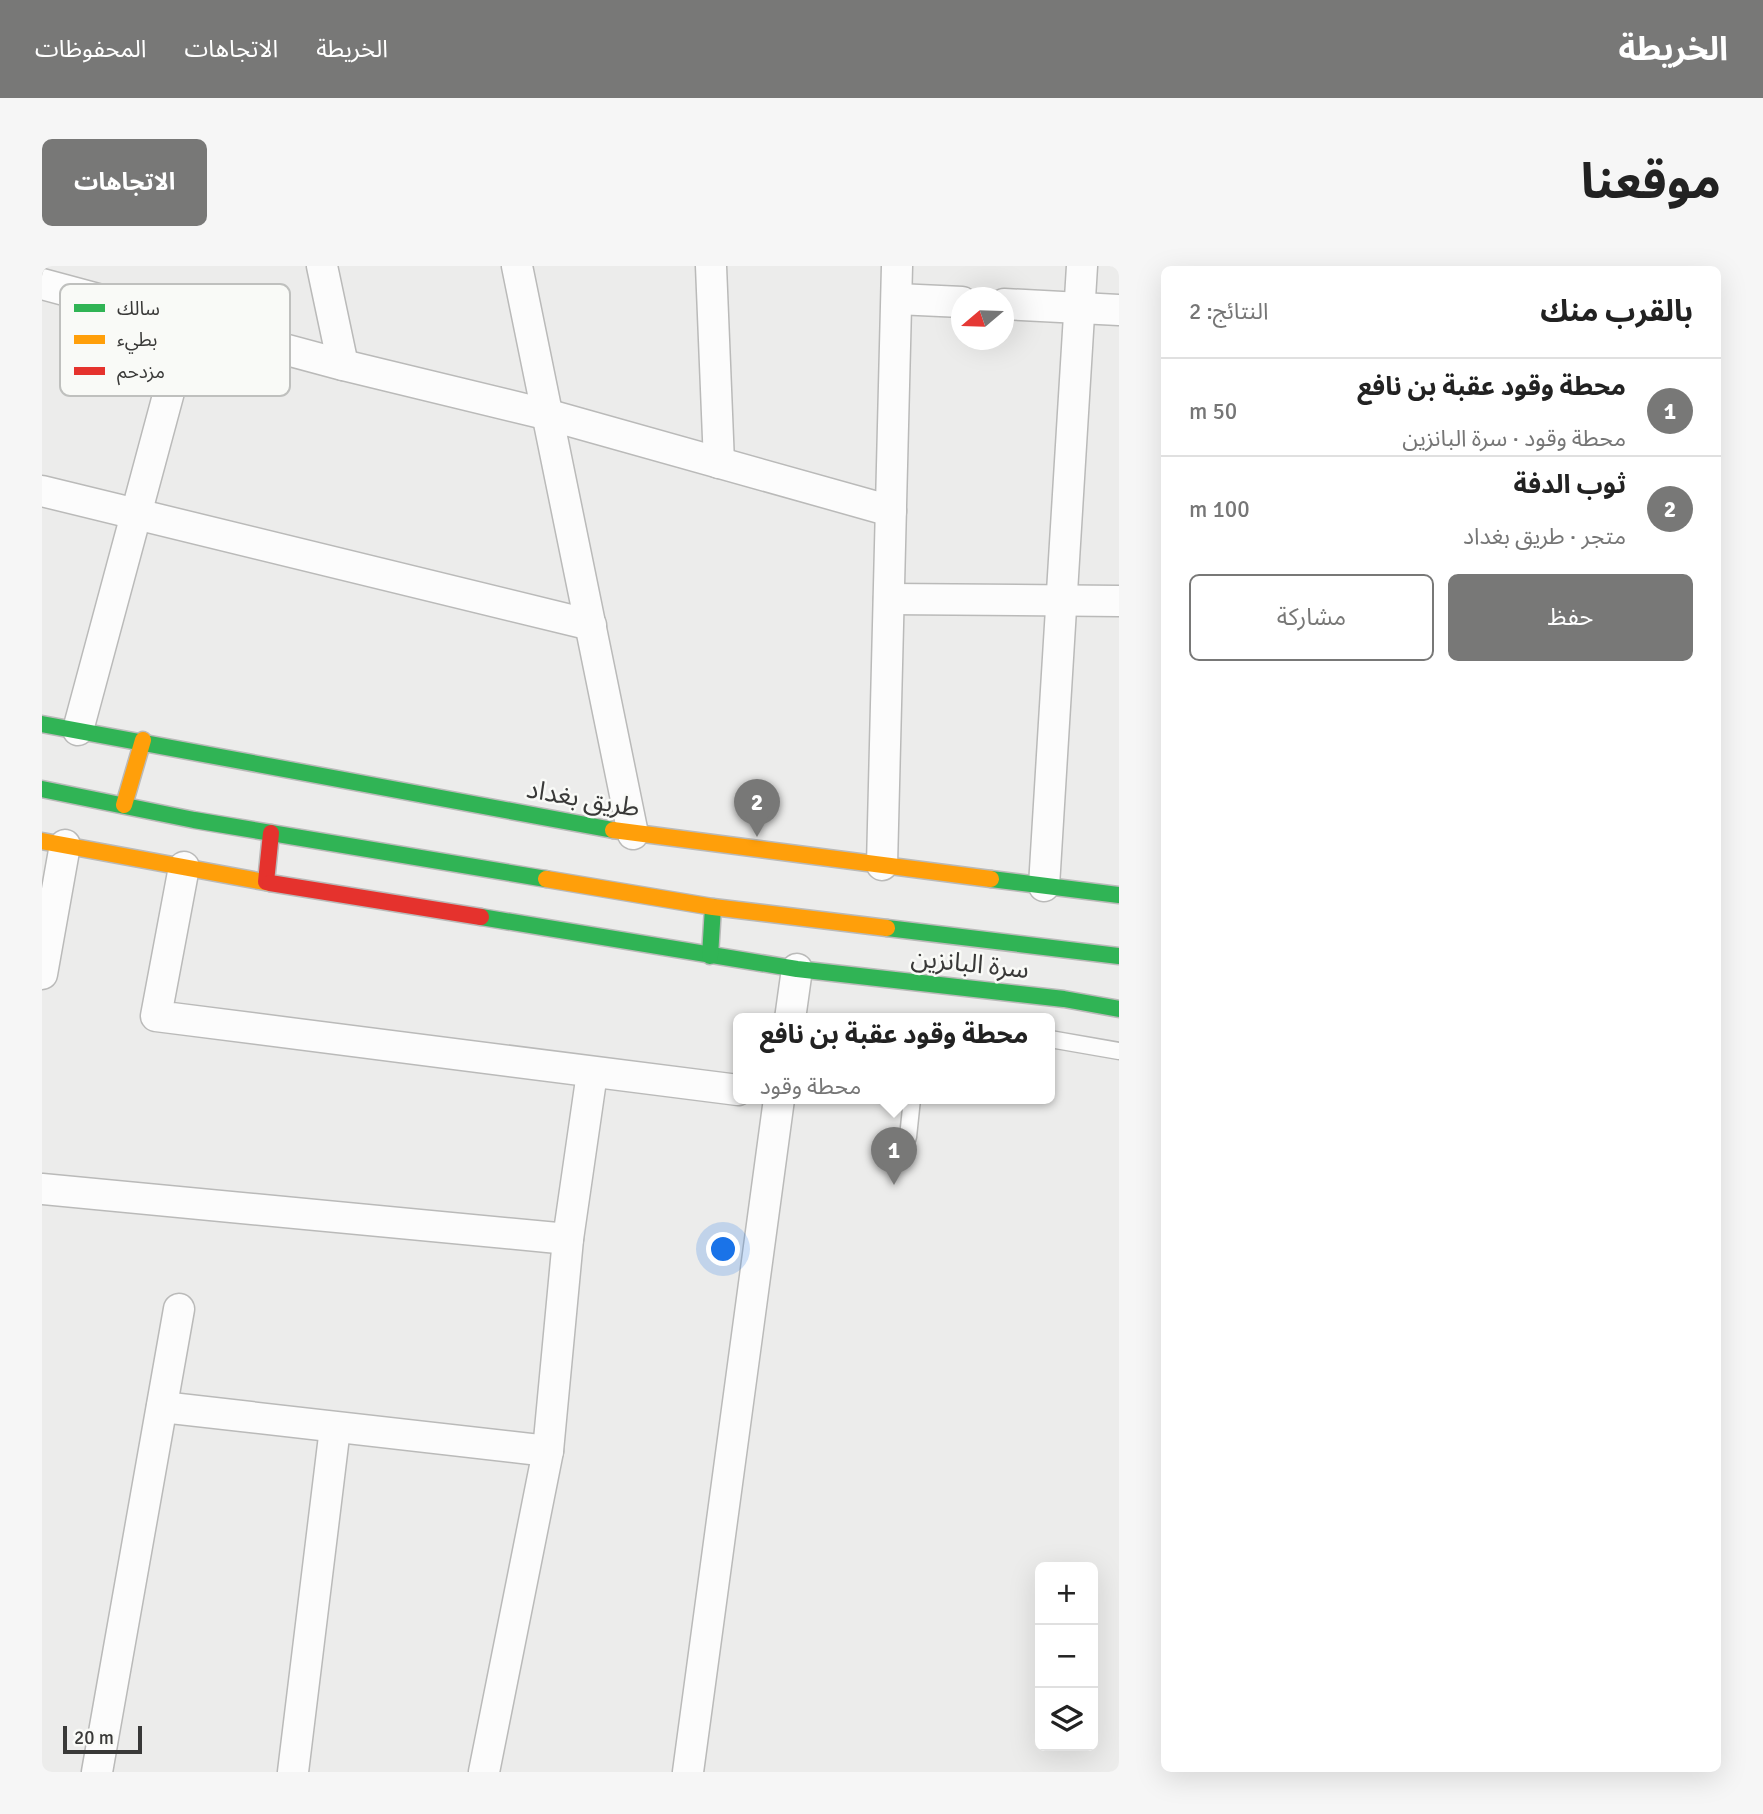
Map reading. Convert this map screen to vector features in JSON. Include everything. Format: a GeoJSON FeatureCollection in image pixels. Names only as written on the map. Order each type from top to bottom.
{"type":"FeatureCollection","features":[{"type":"Feature","properties":{"kind":"main road","name":"طريق بغداد"},"geometry":{"type":"LineString","coordinates":[[42,724],[143,740],[633,834],[1119,895]]}},
{"type":"Feature","properties":{"kind":"main road"},"geometry":{"type":"LineString","coordinates":[[124,805],[143,740]]}},
{"type":"Feature","properties":{"kind":"main road"},"geometry":{"type":"LineString","coordinates":[[42,789],[271,833],[713,907],[1119,956]]}},
{"type":"Feature","properties":{"kind":"main road"},"geometry":{"type":"LineString","coordinates":[[266,882],[271,833]]}},
{"type":"Feature","properties":{"kind":"main road","name":"سرة البانزين"},"geometry":{"type":"LineString","coordinates":[[53,843],[266,882],[710,956],[806,970],[1064,999],[1119,1009]]}},
{"type":"Feature","properties":{"kind":"main road"},"geometry":{"type":"LineString","coordinates":[[710,956],[713,907]]}},
{"type":"Feature","properties":{"kind":"street"},"geometry":{"type":"LineString","coordinates":[[321,266],[343,365]]}},
{"type":"Feature","properties":{"kind":"street"},"geometry":{"type":"LineString","coordinates":[[517,266],[633,834]]}},
{"type":"Feature","properties":{"kind":"street"},"geometry":{"type":"LineString","coordinates":[[711,266],[719,463]]}},
{"type":"Feature","properties":{"kind":"street"},"geometry":{"type":"LineString","coordinates":[[882,865],[897,266]]}},
{"type":"Feature","properties":{"kind":"street"},"geometry":{"type":"LineString","coordinates":[[1044,886],[1082,266]]}},
{"type":"Feature","properties":{"kind":"street"},"geometry":{"type":"LineString","coordinates":[[42,284],[60,289]]}},
{"type":"Feature","properties":{"kind":"street"},"geometry":{"type":"LineString","coordinates":[[897,299],[951,302]]}},
{"type":"Feature","properties":{"kind":"street"},"geometry":{"type":"LineString","coordinates":[[1014,305],[1119,310]]}},
{"type":"Feature","properties":{"kind":"street"},"geometry":{"type":"LineString","coordinates":[[290,351],[549,415],[891,511]]}},
{"type":"Feature","properties":{"kind":"street"},"geometry":{"type":"LineString","coordinates":[[78,730],[167,396]]}},
{"type":"Feature","properties":{"kind":"street"},"geometry":{"type":"LineString","coordinates":[[42,491],[591,625]]}},
{"type":"Feature","properties":{"kind":"street"},"geometry":{"type":"LineString","coordinates":[[889,599],[1061,598],[1119,601]]}},
{"type":"Feature","properties":{"kind":"street"},"geometry":{"type":"LineString","coordinates":[[42,974],[53,843]]}},
{"type":"Feature","properties":{"kind":"street"},"geometry":{"type":"LineString","coordinates":[[184,867],[156,1016],[733,1089]]}},
{"type":"Feature","properties":{"kind":"street"},"geometry":{"type":"LineString","coordinates":[[792,1013],[806,970]]}},
{"type":"Feature","properties":{"kind":"street"},"geometry":{"type":"LineString","coordinates":[[484,1772],[548,1451],[568,1239],[592,1073]]}},
{"type":"Feature","properties":{"kind":"street"},"geometry":{"type":"LineString","coordinates":[[688,1772],[778,1104]]}},
{"type":"Feature","properties":{"kind":"street"},"geometry":{"type":"LineString","coordinates":[[42,1189],[568,1239]]}},
{"type":"Feature","properties":{"kind":"street"},"geometry":{"type":"LineString","coordinates":[[97,1772],[179,1309]]}},
{"type":"Feature","properties":{"kind":"street"},"geometry":{"type":"LineString","coordinates":[[162,1407],[548,1451]]}},
{"type":"Feature","properties":{"kind":"street"},"geometry":{"type":"LineString","coordinates":[[293,1772],[335,1428]]}},
{"type":"Feature","properties":{"kind":"lane"},"geometry":{"type":"LineString","coordinates":[[1055,1041],[1119,1051]]}},
{"type":"Feature","properties":{"kind":"lane"},"geometry":{"type":"LineString","coordinates":[[908,1137],[911,1104]]}},
{"type":"Feature","properties":{"kind":"traffic: fast"},"geometry":{"type":"LineString","coordinates":[[42,724],[613,830]]}},
{"type":"Feature","properties":{"kind":"traffic: fast"},"geometry":{"type":"LineString","coordinates":[[42,789],[194,820],[546,879]]}},
{"type":"Feature","properties":{"kind":"traffic: fast"},"geometry":{"type":"LineString","coordinates":[[991,879],[1119,895]]}},
{"type":"Feature","properties":{"kind":"traffic: fast"},"geometry":{"type":"LineString","coordinates":[[710,956],[713,907]]}},
{"type":"Feature","properties":{"kind":"traffic: fast"},"geometry":{"type":"LineString","coordinates":[[481,917],[797,969],[1064,999],[1119,1009]]}},
{"type":"Feature","properties":{"kind":"traffic: fast"},"geometry":{"type":"LineString","coordinates":[[887,928],[1119,956]]}},
{"type":"Feature","properties":{"kind":"traffic: slow"},"geometry":{"type":"LineString","coordinates":[[124,805],[143,740]]}},
{"type":"Feature","properties":{"kind":"traffic: slow"},"geometry":{"type":"LineString","coordinates":[[613,830],[991,879]]}},
{"type":"Feature","properties":{"kind":"traffic: slow"},"geometry":{"type":"LineString","coordinates":[[42,841],[270,883]]}},
{"type":"Feature","properties":{"kind":"traffic: slow"},"geometry":{"type":"LineString","coordinates":[[546,879],[713,907],[887,928]]}},
{"type":"Feature","properties":{"kind":"traffic: jam"},"geometry":{"type":"LineString","coordinates":[[266,882],[271,833]]}},
{"type":"Feature","properties":{"kind":"traffic: jam"},"geometry":{"type":"LineString","coordinates":[[270,883],[481,917]]}},
{"type":"Feature","properties":{"kind":"place","name":"ثوب الدفة"},"geometry":{"type":"Point","coordinates":[757,837]}},
{"type":"Feature","properties":{"kind":"place","name":"محطة وقود عقبة بن نافع"},"geometry":{"type":"Point","coordinates":[894,1185]}}]}
